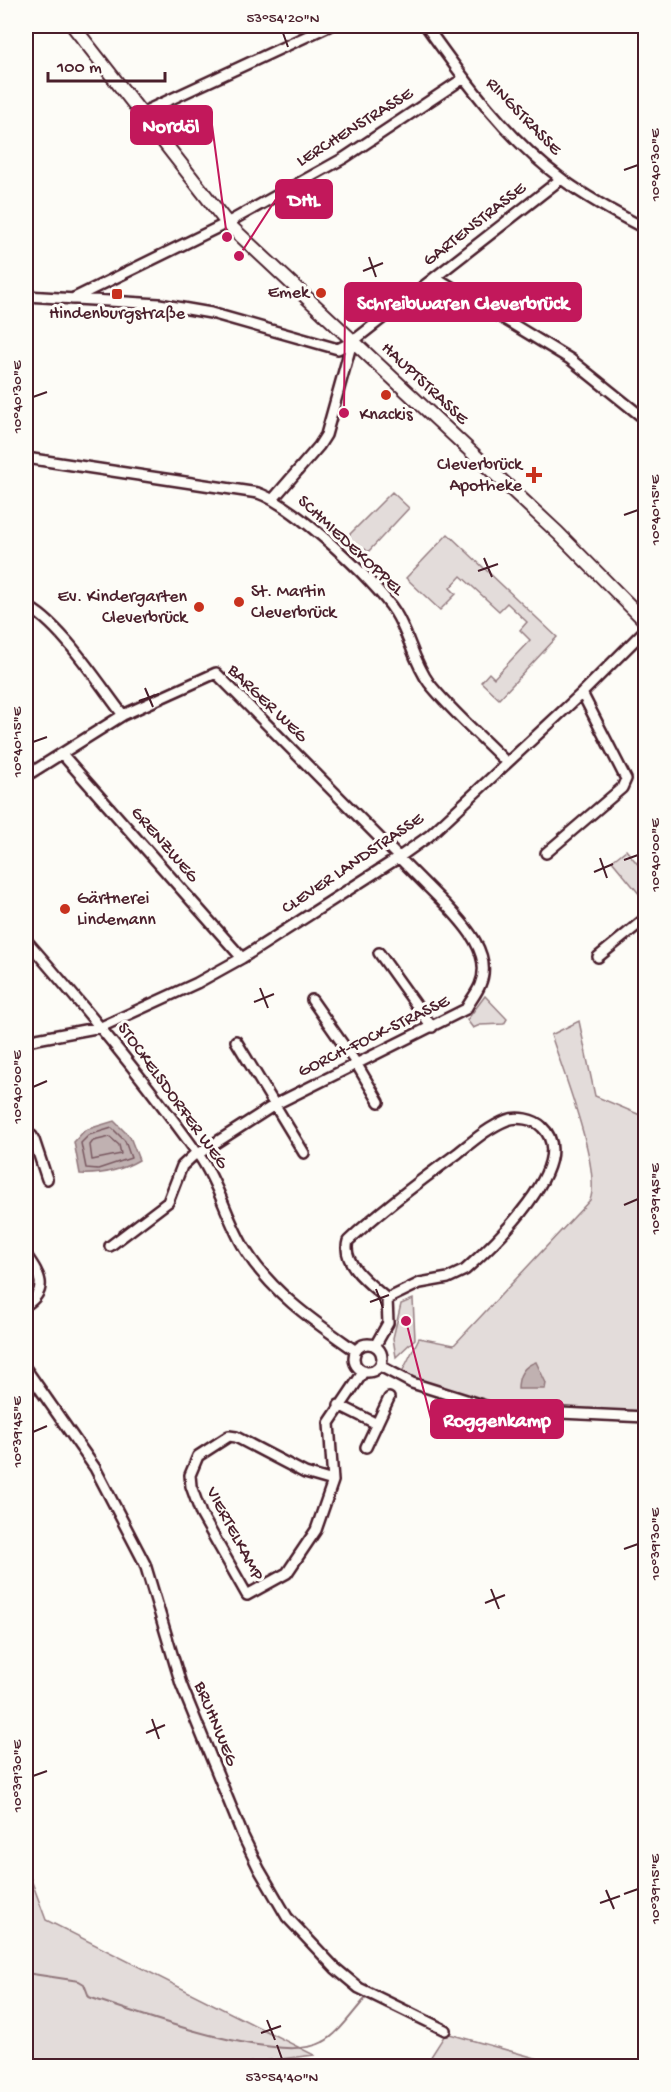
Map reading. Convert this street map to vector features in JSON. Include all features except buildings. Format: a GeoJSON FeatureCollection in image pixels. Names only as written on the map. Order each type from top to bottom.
{"type":"FeatureCollection","features":[{"type":"Feature","properties":{"kind":"main road","name":"HAUPTSTRASSE"},"geometry":{"type":"LineString","coordinates":[[73,26],[227,223],[558,533],[645,622]]}},
{"type":"Feature","properties":{"kind":"street"},"geometry":{"type":"LineString","coordinates":[[141,113],[329,26]]}},
{"type":"Feature","properties":{"kind":"street","name":"RINGSTRASSE"},"geometry":{"type":"LineString","coordinates":[[426,26],[464,78],[512,135],[561,179],[604,208],[645,229]]}},
{"type":"Feature","properties":{"kind":"street","name":"LERCHENSTRASSE"},"geometry":{"type":"LineString","coordinates":[[70,300],[227,223],[344,158],[464,78]]}},
{"type":"Feature","properties":{"kind":"street","name":"GARTENSTRASSE"},"geometry":{"type":"LineString","coordinates":[[352,342],[561,179]]}},
{"type":"Feature","properties":{"kind":"street"},"geometry":{"type":"LineString","coordinates":[[435,277],[570,359],[645,420]]}},
{"type":"Feature","properties":{"kind":"street"},"geometry":{"type":"LineString","coordinates":[[26,296],[159,304],[211,313],[338,349],[352,342]]}},
{"type":"Feature","properties":{"kind":"street"},"geometry":{"type":"LineString","coordinates":[[274,498],[326,435],[352,342]]}},
{"type":"Feature","properties":{"kind":"street","name":"SCHMIEDEKOPPEL"},"geometry":{"type":"LineString","coordinates":[[26,458],[258,493],[274,498],[309,525],[386,600],[403,626],[418,666],[429,683],[506,762]]}},
{"type":"Feature","properties":{"kind":"street"},"geometry":{"type":"LineString","coordinates":[[26,606],[39,612],[59,633],[123,715]]}},
{"type":"Feature","properties":{"kind":"street","name":"CLEVER LANDSTRASSE"},"geometry":{"type":"LineString","coordinates":[[26,1041],[101,1027],[197,983],[242,958],[398,858],[429,836],[582,693],[645,628]]}},
{"type":"Feature","properties":{"kind":"street","name":"BARGER WEG"},"geometry":{"type":"LineString","coordinates":[[26,776],[123,715],[216,674],[398,858]]}},
{"type":"Feature","properties":{"kind":"street"},"geometry":{"type":"LineString","coordinates":[[546,853],[622,788],[626,779],[582,693]]}},
{"type":"Feature","properties":{"kind":"street","name":"GRENZWEG"},"geometry":{"type":"LineString","coordinates":[[62,754],[242,958]]}},
{"type":"Feature","properties":{"kind":"street","name":"GORCH-FOCK-STRASSE"},"geometry":{"type":"LineString","coordinates":[[110,1246],[168,1202],[182,1166],[197,1153],[276,1104],[466,1009],[482,983],[483,964],[476,941],[465,925],[398,858]]}},
{"type":"Feature","properties":{"kind":"street"},"geometry":{"type":"LineString","coordinates":[[598,957],[645,918]]}},
{"type":"Feature","properties":{"kind":"street","name":"STOCKELSDORFER WEG"},"geometry":{"type":"LineString","coordinates":[[26,940],[101,1027],[197,1153],[221,1194],[233,1228],[257,1267],[304,1314],[356,1351]]}},
{"type":"Feature","properties":{"kind":"street"},"geometry":{"type":"LineString","coordinates":[[379,953],[432,1027]]}},
{"type":"Feature","properties":{"kind":"street"},"geometry":{"type":"LineString","coordinates":[[312,1000],[356,1063],[379,1102]]}},
{"type":"Feature","properties":{"kind":"street"},"geometry":{"type":"LineString","coordinates":[[645,1015],[645,1025]]}},
{"type":"Feature","properties":{"kind":"street"},"geometry":{"type":"LineString","coordinates":[[236,1041],[304,1153]]}},
{"type":"Feature","properties":{"kind":"street"},"geometry":{"type":"LineString","coordinates":[[375,1346],[388,1323],[387,1299],[349,1260],[345,1250],[348,1241],[484,1134],[509,1119],[530,1120],[541,1126],[549,1136],[552,1161],[542,1185],[502,1233],[465,1270],[448,1278],[420,1283],[387,1299]]}},
{"type":"Feature","properties":{"kind":"street"},"geometry":{"type":"LineString","coordinates":[[26,1136],[32,1136],[30,1148],[40,1152],[46,1179]]}},
{"type":"Feature","properties":{"kind":"street"},"geometry":{"type":"LineString","coordinates":[[26,1255],[39,1275],[40,1286],[36,1298],[26,1305]]}},
{"type":"Feature","properties":{"kind":"street"},"geometry":{"type":"LineString","coordinates":[[367,1344],[375,1346],[381,1353],[380,1366],[370,1372],[364,1371],[355,1361],[356,1351],[367,1344]]}},
{"type":"Feature","properties":{"kind":"street"},"geometry":{"type":"LineString","coordinates":[[380,1366],[412,1383],[498,1410],[645,1417]]}},
{"type":"Feature","properties":{"kind":"street","name":"BRUHNWEG"},"geometry":{"type":"LineString","coordinates":[[26,1370],[95,1468],[145,1564],[181,1684],[243,1836],[287,1917],[321,1954],[359,1988],[445,2030]]}},
{"type":"Feature","properties":{"kind":"street","name":"VIERTELKAMP"},"geometry":{"type":"LineString","coordinates":[[333,1481],[305,1473],[236,1437],[228,1436],[198,1456],[190,1475],[191,1486],[201,1514],[247,1595],[287,1573],[316,1530],[333,1481],[334,1466],[327,1434],[328,1423],[364,1371]]}},
{"type":"Feature","properties":{"kind":"street"},"geometry":{"type":"LineString","coordinates":[[366,1447],[389,1398]]}},
{"type":"Feature","properties":{"kind":"street"},"geometry":{"type":"LineString","coordinates":[[339,1405],[377,1424]]}},
{"type":"Feature","properties":{"kind":"shaded area"},"geometry":{"type":"Polygon","coordinates":[[[392,492],[409,508],[368,552],[365,549],[360,553],[345,539],[392,492]]]}},
{"type":"Feature","properties":{"kind":"shaded area"},"geometry":{"type":"Polygon","coordinates":[[[448,534],[557,637],[499,699],[481,682],[489,673],[494,678],[530,640],[520,630],[527,622],[507,603],[499,611],[461,576],[450,588],[456,594],[440,610],[406,578],[448,534]]]}},
{"type":"Feature","properties":{"kind":"shaded area"},"geometry":{"type":"Polygon","coordinates":[[[626,850],[645,873],[645,901],[612,861],[626,850]]]}},
{"type":"Feature","properties":{"kind":"shaded area"},"geometry":{"type":"Polygon","coordinates":[[[485,996],[507,1019],[504,1024],[480,1025],[473,1028],[467,1020],[485,996]]]}},
{"type":"Feature","properties":{"kind":"shaded area"},"geometry":{"type":"Polygon","coordinates":[[[579,1021],[595,1096],[645,1117],[645,1414],[571,1417],[458,1399],[400,1376],[419,1338],[454,1345],[590,1200],[591,1166],[586,1143],[551,1035],[579,1021]]]}},
{"type":"Feature","properties":{"kind":"shaded area"},"geometry":{"type":"Polygon","coordinates":[[[413,1299],[415,1339],[396,1357],[393,1338],[401,1304],[413,1299]]]}},
{"type":"Feature","properties":{"kind":"shaded area"},"geometry":{"type":"Polygon","coordinates":[[[26,1866],[46,1920],[314,2055],[221,2066],[26,2066],[26,1866]]]}},
{"type":"Feature","properties":{"kind":"shaded area"},"geometry":{"type":"Polygon","coordinates":[[[446,2033],[564,2066],[425,2066],[446,2033]]]}},
{"type":"Feature","properties":{"kind":"water"},"geometry":{"type":"Polygon","coordinates":[[[114,1121],[130,1137],[139,1160],[111,1172],[80,1174],[74,1142],[85,1130],[114,1121]]]}},
{"type":"Feature","properties":{"kind":"water"},"geometry":{"type":"Polygon","coordinates":[[[536,1362],[546,1383],[545,1389],[518,1389],[522,1372],[536,1362]]]}},
{"type":"Feature","properties":{"kind":"waterway"},"geometry":{"type":"LineString","coordinates":[[26,1973],[79,1981],[84,1984],[89,1997],[173,2025],[243,2043],[275,2047],[303,2048],[323,2042],[340,2028],[365,1999]]}},
{"type":"Feature","properties":{"kind":"place","name":"Nordöl"},"geometry":{"type":"Point","coordinates":[227,237]}},
{"type":"Feature","properties":{"kind":"place","name":"DHL"},"geometry":{"type":"Point","coordinates":[239,256]}},
{"type":"Feature","properties":{"kind":"place","name":"Emek"},"geometry":{"type":"Point","coordinates":[321,293]}},
{"type":"Feature","properties":{"kind":"place","name":"Hindenburgstraße"},"geometry":{"type":"Point","coordinates":[117,294]}},
{"type":"Feature","properties":{"kind":"place","name":"Knackis"},"geometry":{"type":"Point","coordinates":[386,395]}},
{"type":"Feature","properties":{"kind":"place","name":"Schreibwaren Cleverbrück"},"geometry":{"type":"Point","coordinates":[344,413]}},
{"type":"Feature","properties":{"kind":"place","name":"Cleverbrück Apotheke"},"geometry":{"type":"Point","coordinates":[534,475]}},
{"type":"Feature","properties":{"kind":"place","name":"St. Martin Cleverbrück"},"geometry":{"type":"Point","coordinates":[239,602]}},
{"type":"Feature","properties":{"kind":"place","name":"Ev. Kindergarten Cleverbrück"},"geometry":{"type":"Point","coordinates":[199,607]}},
{"type":"Feature","properties":{"kind":"place","name":"Gärtnerei Lindemann"},"geometry":{"type":"Point","coordinates":[65,909]}},
{"type":"Feature","properties":{"kind":"place","name":"Roggenkamp"},"geometry":{"type":"Point","coordinates":[406,1321]}}]}
